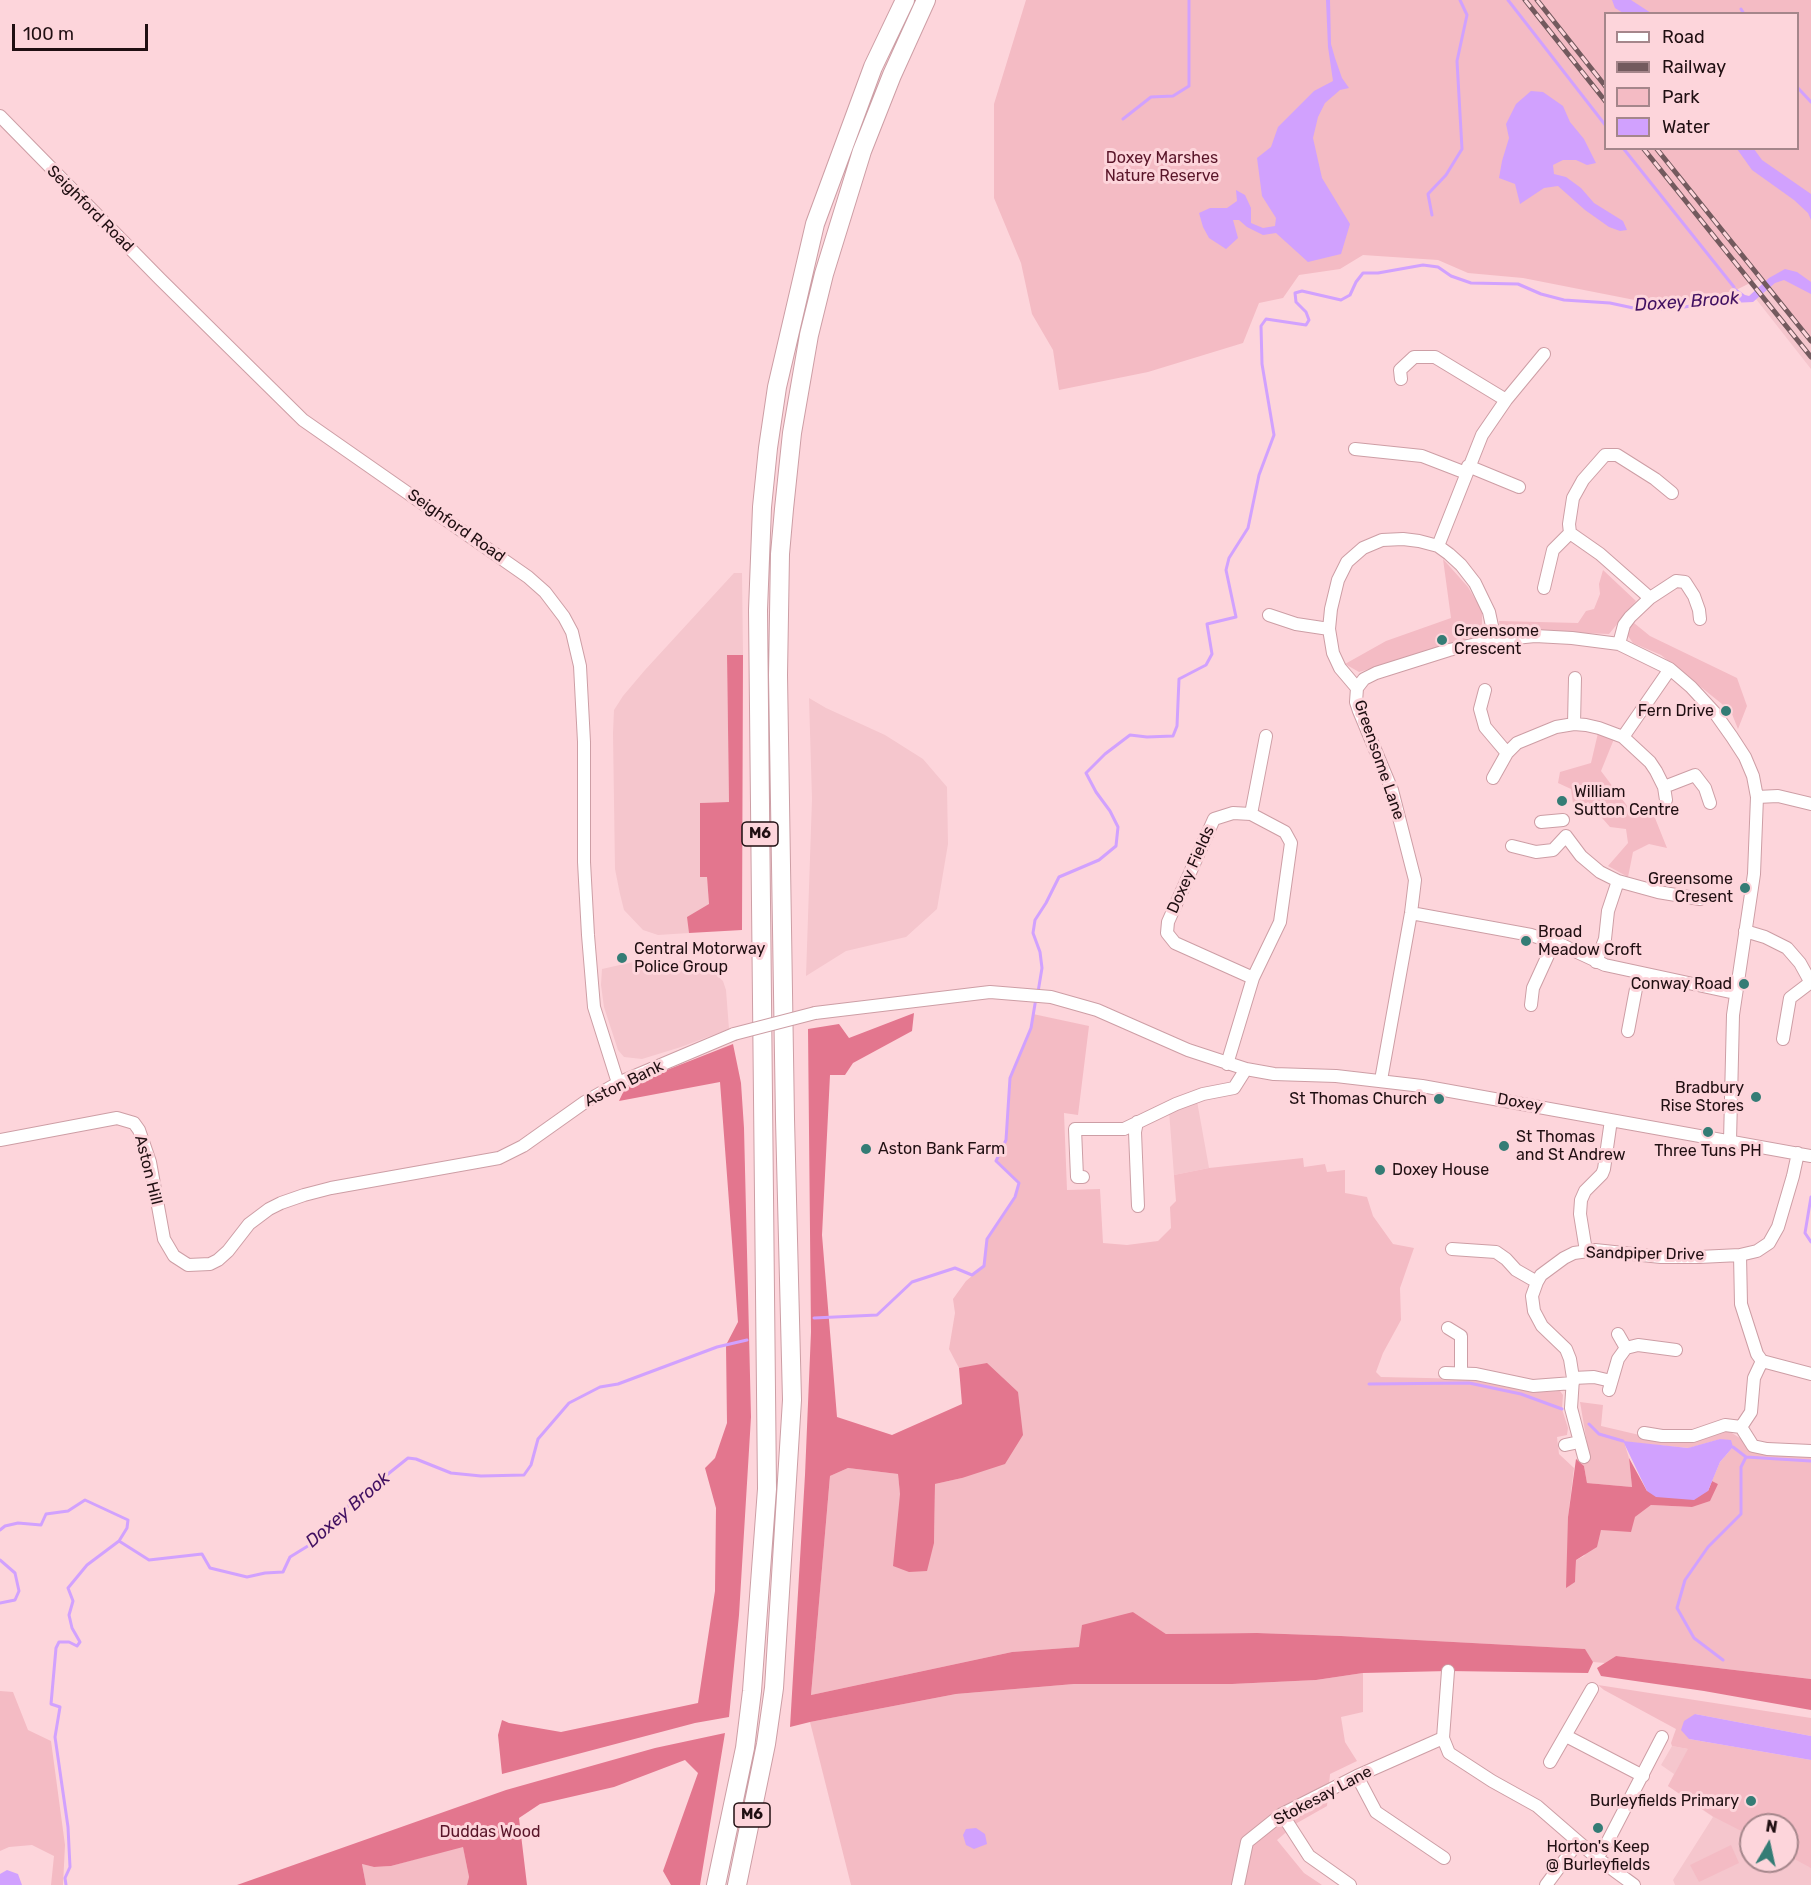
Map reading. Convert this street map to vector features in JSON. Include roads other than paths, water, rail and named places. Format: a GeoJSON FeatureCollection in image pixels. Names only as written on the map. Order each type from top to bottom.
{"type":"FeatureCollection","features":[{"type":"Feature","properties":{"kind":"highway","name":"M6"},"geometry":{"type":"LineString","coordinates":[[716,1885],[745,1748],[752,1691],[766,1488],[758,622],[762,507],[777,387],[815,224],[873,68],[904,0]]}},
{"type":"Feature","properties":{"kind":"highway","name":"M6"},"geometry":{"type":"LineString","coordinates":[[737,1885],[766,1744],[774,1688],[792,1400],[778,687],[780,554],[792,433],[809,335],[824,274],[862,151],[892,75],[926,0]]}},
{"type":"Feature","properties":{"kind":"street","name":"Seighford Road"},"geometry":{"type":"LineString","coordinates":[[0,116],[130,249],[303,420],[528,577],[544,592],[564,617],[572,632],[580,666],[584,742],[584,862],[594,1007],[618,1083]]}},
{"type":"Feature","properties":{"kind":"street"},"geometry":{"type":"LineString","coordinates":[[1401,374],[1414,357],[1435,357],[1506,400]]}},
{"type":"Feature","properties":{"kind":"street"},"geometry":{"type":"LineString","coordinates":[[1438,546],[1482,435],[1506,400],[1543,361]]}},
{"type":"Feature","properties":{"kind":"street"},"geometry":{"type":"LineString","coordinates":[[1355,449],[1422,456],[1513,485],[1502,495]]}},
{"type":"Feature","properties":{"kind":"street"},"geometry":{"type":"LineString","coordinates":[[1650,598],[1600,554],[1570,533],[1573,498],[1583,480],[1605,455],[1617,455],[1655,479],[1672,493]]}},
{"type":"Feature","properties":{"kind":"street"},"geometry":{"type":"LineString","coordinates":[[1544,588],[1553,550],[1570,533]]}},
{"type":"Feature","properties":{"kind":"street"},"geometry":{"type":"LineString","coordinates":[[1357,688],[1340,668],[1333,653],[1329,629],[1331,609],[1338,580],[1347,562],[1363,548],[1382,540],[1403,539],[1438,546],[1461,565],[1475,583],[1489,612],[1496,640]]}},
{"type":"Feature","properties":{"kind":"street"},"geometry":{"type":"LineString","coordinates":[[1619,644],[1624,625],[1650,598],[1676,581],[1685,582],[1694,596],[1700,619]]}},
{"type":"Feature","properties":{"kind":"street"},"geometry":{"type":"LineString","coordinates":[[1269,615],[1296,624],[1329,629]]}},
{"type":"Feature","properties":{"kind":"street","name":"Greensome Lane"},"geometry":{"type":"LineString","coordinates":[[1381,1080],[1414,890],[1412,866],[1392,790],[1359,711],[1356,702],[1357,688],[1364,679],[1376,673],[1449,650],[1496,640],[1534,636],[1619,644],[1670,669],[1715,712],[1749,766],[1757,797],[1755,874],[1732,1031],[1730,1141]]}},
{"type":"Feature","properties":{"kind":"street"},"geometry":{"type":"LineString","coordinates":[[1623,737],[1670,669]]}},
{"type":"Feature","properties":{"kind":"street"},"geometry":{"type":"LineString","coordinates":[[1574,724],[1575,678]]}},
{"type":"Feature","properties":{"kind":"street"},"geometry":{"type":"LineString","coordinates":[[1485,690],[1480,709],[1485,727],[1507,753]]}},
{"type":"Feature","properties":{"kind":"street"},"geometry":{"type":"LineString","coordinates":[[1493,778],[1507,753],[1517,743],[1542,731],[1574,724],[1599,728],[1623,737],[1650,762],[1665,793],[1695,775],[1705,788],[1710,802]]}},
{"type":"Feature","properties":{"kind":"street"},"geometry":{"type":"LineString","coordinates":[[1227,1064],[1253,978],[1280,922],[1291,843],[1285,832],[1251,814],[1266,736]]}},
{"type":"Feature","properties":{"kind":"street"},"geometry":{"type":"LineString","coordinates":[[1757,797],[1778,796],[1811,804]]}},
{"type":"Feature","properties":{"kind":"street","name":"Doxey Fields"},"geometry":{"type":"LineString","coordinates":[[1251,814],[1233,813],[1214,819],[1168,922],[1167,933],[1175,943],[1253,978]]}},
{"type":"Feature","properties":{"kind":"street"},"geometry":{"type":"LineString","coordinates":[[1541,822],[1563,820]]}},
{"type":"Feature","properties":{"kind":"street"},"geometry":{"type":"LineString","coordinates":[[1512,846],[1536,852],[1545,851],[1553,849],[1566,836],[1581,856],[1600,872],[1618,881],[1658,892],[1700,899]]}},
{"type":"Feature","properties":{"kind":"street"},"geometry":{"type":"LineString","coordinates":[[1596,962],[1605,939],[1608,911],[1618,881]]}},
{"type":"Feature","properties":{"kind":"street"},"geometry":{"type":"LineString","coordinates":[[1411,913],[1530,935],[1554,942],[1596,962],[1736,993]]}},
{"type":"Feature","properties":{"kind":"street"},"geometry":{"type":"LineString","coordinates":[[1745,932],[1766,937],[1787,948],[1800,963],[1811,983],[1790,998],[1783,1039]]}},
{"type":"Feature","properties":{"kind":"street"},"geometry":{"type":"LineString","coordinates":[[1531,1005],[1533,988],[1554,942]]}},
{"type":"Feature","properties":{"kind":"street"},"geometry":{"type":"LineString","coordinates":[[1628,1031],[1639,973]]}},
{"type":"Feature","properties":{"kind":"street","name":"Aston Bank"},"geometry":{"type":"LineString","coordinates":[[249,1224],[269,1209],[304,1195],[331,1188],[499,1158],[523,1146],[585,1102],[618,1083],[734,1034],[816,1013],[990,992],[1051,997],[1097,1010],[1188,1050],[1227,1064]]}},
{"type":"Feature","properties":{"kind":"street","name":"Doxey"},"geometry":{"type":"LineString","coordinates":[[1227,1064],[1274,1074],[1381,1080],[1811,1156]]}},
{"type":"Feature","properties":{"kind":"street"},"geometry":{"type":"LineString","coordinates":[[1083,1177],[1077,1177],[1075,1129],[1124,1129],[1203,1094],[1234,1088],[1246,1069]]}},
{"type":"Feature","properties":{"kind":"street","name":"Aston Hill"},"geometry":{"type":"LineString","coordinates":[[0,1140],[117,1118],[134,1123],[139,1130],[150,1162],[164,1239],[174,1256],[188,1265],[210,1264],[228,1251],[249,1224]]}},
{"type":"Feature","properties":{"kind":"street"},"geometry":{"type":"LineString","coordinates":[[1586,1251],[1580,1214],[1581,1200],[1585,1191],[1604,1169],[1611,1120]]}},
{"type":"Feature","properties":{"kind":"street"},"geometry":{"type":"LineString","coordinates":[[1137,1122],[1135,1132],[1138,1206]]}},
{"type":"Feature","properties":{"kind":"street","name":"Sandpiper Drive"},"geometry":{"type":"LineString","coordinates":[[1537,1282],[1554,1263],[1574,1253],[1586,1251],[1661,1257],[1740,1255],[1757,1251],[1774,1237],[1792,1183],[1797,1153]]}},
{"type":"Feature","properties":{"kind":"street"},"geometry":{"type":"LineString","coordinates":[[1452,1249],[1496,1252],[1516,1270],[1537,1282],[1532,1296],[1534,1311],[1542,1326],[1566,1349],[1570,1359],[1573,1380],[1571,1408],[1584,1457]]}},
{"type":"Feature","properties":{"kind":"street"},"geometry":{"type":"LineString","coordinates":[[1740,1255],[1741,1304],[1757,1354],[1762,1361],[1811,1374]]}},
{"type":"Feature","properties":{"kind":"street"},"geometry":{"type":"LineString","coordinates":[[1448,1328],[1461,1336],[1461,1373]]}},
{"type":"Feature","properties":{"kind":"street"},"geometry":{"type":"LineString","coordinates":[[1618,1334],[1626,1348]]}},
{"type":"Feature","properties":{"kind":"street"},"geometry":{"type":"LineString","coordinates":[[1445,1373],[1497,1378],[1533,1386],[1594,1377],[1610,1386],[1618,1359],[1626,1348],[1638,1345],[1676,1350]]}},
{"type":"Feature","properties":{"kind":"street"},"geometry":{"type":"LineString","coordinates":[[1741,1427],[1751,1412],[1754,1378],[1762,1361]]}},
{"type":"Feature","properties":{"kind":"street"},"geometry":{"type":"LineString","coordinates":[[1644,1433],[1662,1436],[1693,1436],[1725,1425],[1741,1427]]}},
{"type":"Feature","properties":{"kind":"street"},"geometry":{"type":"LineString","coordinates":[[1741,1427],[1753,1446],[1811,1451]]}},
{"type":"Feature","properties":{"kind":"street"},"geometry":{"type":"LineString","coordinates":[[1565,1444],[1579,1442]]}},
{"type":"Feature","properties":{"kind":"street"},"geometry":{"type":"LineString","coordinates":[[1448,1671],[1443,1737],[1449,1753],[1537,1806],[1597,1858],[1634,1885]]}},
{"type":"Feature","properties":{"kind":"street"},"geometry":{"type":"LineString","coordinates":[[1550,1762],[1592,1689]]}},
{"type":"Feature","properties":{"kind":"street"},"geometry":{"type":"LineString","coordinates":[[1566,1736],[1643,1776]]}},
{"type":"Feature","properties":{"kind":"street","name":"Stokesay Lane"},"geometry":{"type":"LineString","coordinates":[[1238,1885],[1247,1842],[1282,1814],[1357,1776],[1443,1737]]}},
{"type":"Feature","properties":{"kind":"street"},"geometry":{"type":"LineString","coordinates":[[1597,1858],[1662,1737]]}},
{"type":"Feature","properties":{"kind":"street"},"geometry":{"type":"LineString","coordinates":[[1357,1776],[1376,1812],[1444,1858]]}},
{"type":"Feature","properties":{"kind":"street"},"geometry":{"type":"LineString","coordinates":[[1282,1814],[1309,1856],[1350,1885]]}},
{"type":"Feature","properties":{"kind":"street"},"geometry":{"type":"LineString","coordinates":[[1546,1885],[1578,1842]]}},
{"type":"Feature","properties":{"kind":"water"},"geometry":{"type":"Polygon","coordinates":[[[1326,0],[1330,0],[1331,44],[1342,78],[1349,88],[1340,90],[1325,103],[1318,117],[1313,138],[1322,178],[1350,224],[1341,254],[1308,262],[1276,233],[1263,235],[1239,220],[1233,220],[1238,238],[1226,249],[1209,238],[1199,213],[1210,208],[1227,208],[1237,201],[1236,190],[1245,195],[1251,208],[1251,223],[1263,228],[1275,226],[1276,218],[1262,196],[1257,158],[1271,147],[1278,127],[1314,91],[1333,81],[1328,47],[1326,0]]]}},
{"type":"Feature","properties":{"kind":"water"},"geometry":{"type":"Polygon","coordinates":[[[1612,0],[1631,0],[1649,12],[1621,12],[1615,8],[1612,0]]]}},
{"type":"Feature","properties":{"kind":"water"},"geometry":{"type":"Polygon","coordinates":[[[1531,91],[1543,92],[1563,106],[1570,122],[1584,139],[1596,163],[1587,165],[1576,160],[1563,160],[1553,165],[1554,174],[1566,177],[1581,188],[1594,203],[1623,221],[1627,230],[1620,231],[1609,227],[1558,186],[1544,188],[1520,204],[1515,184],[1499,178],[1509,138],[1506,124],[1516,104],[1531,91]]]}},
{"type":"Feature","properties":{"kind":"water"},"geometry":{"type":"Polygon","coordinates":[[[1738,150],[1755,150],[1762,160],[1811,194],[1811,220],[1808,213],[1794,200],[1752,170],[1738,150]]]}},
{"type":"Feature","properties":{"kind":"water"},"geometry":{"type":"Polygon","coordinates":[[[1785,269],[1797,272],[1811,282],[1811,294],[1784,280],[1775,283],[1753,302],[1709,304],[1734,299],[1737,295],[1733,286],[1749,296],[1769,278],[1785,269]]]}},
{"type":"Feature","properties":{"kind":"water"},"geometry":{"type":"Polygon","coordinates":[[[1720,1439],[1731,1440],[1733,1447],[1720,1462],[1708,1491],[1694,1500],[1656,1497],[1647,1491],[1623,1441],[1688,1448],[1720,1439]]]}},
{"type":"Feature","properties":{"kind":"water"},"geometry":{"type":"Polygon","coordinates":[[[1695,1714],[1811,1736],[1811,1760],[1689,1739],[1681,1730],[1684,1721],[1695,1714]]]}},
{"type":"Feature","properties":{"kind":"water"},"geometry":{"type":"Polygon","coordinates":[[[976,1828],[985,1834],[987,1844],[974,1849],[966,1845],[963,1835],[966,1829],[976,1828]]]}},
{"type":"Feature","properties":{"kind":"water"},"geometry":{"type":"Polygon","coordinates":[[[7,1870],[18,1874],[22,1885],[0,1885],[0,1874],[7,1870]]]}},
{"type":"Feature","properties":{"kind":"waterway"},"geometry":{"type":"LineString","coordinates":[[1123,119],[1151,97],[1173,96],[1189,86],[1189,0]]}},
{"type":"Feature","properties":{"kind":"waterway"},"geometry":{"type":"LineString","coordinates":[[1432,215],[1428,194],[1446,175],[1462,149],[1457,61],[1467,15],[1460,0]]}},
{"type":"Feature","properties":{"kind":"waterway"},"geometry":{"type":"LineString","coordinates":[[1508,0],[1604,123]]}},
{"type":"Feature","properties":{"kind":"waterway"},"geometry":{"type":"LineString","coordinates":[[1799,89],[1811,102]]}},
{"type":"Feature","properties":{"kind":"waterway"},"geometry":{"type":"LineString","coordinates":[[1625,150],[1734,287]]}},
{"type":"Feature","properties":{"kind":"waterway","name":"Doxey Brook"},"geometry":{"type":"LineString","coordinates":[[1038,992],[1042,968],[1040,952],[1033,933],[1035,920],[1059,877],[1099,860],[1116,846],[1118,827],[1086,773],[1105,754],[1130,735],[1173,736],[1177,726],[1179,679],[1206,665],[1212,654],[1207,624],[1236,617],[1226,570],[1229,558],[1248,528],[1259,475],[1274,435],[1262,364],[1261,326],[1266,319],[1306,325],[1309,320],[1306,312],[1296,302],[1295,293],[1302,291],[1341,300],[1350,295],[1363,273],[1378,273],[1423,265],[1438,267],[1451,276],[1471,283],[1518,284],[1541,294],[1564,300],[1610,303],[1638,309],[1670,309],[1712,303]]}},
{"type":"Feature","properties":{"kind":"waterway","name":"Doxey Brook"},"geometry":{"type":"LineString","coordinates":[[814,1318],[877,1315],[912,1282],[955,1268],[972,1275],[984,1266],[987,1239],[1015,1197],[1019,1183],[996,1161],[1006,1140],[1010,1078],[1031,1028],[1036,998]]}},
{"type":"Feature","properties":{"kind":"waterway"},"geometry":{"type":"LineString","coordinates":[[1811,1197],[1805,1233],[1811,1242]]}},
{"type":"Feature","properties":{"kind":"waterway","name":"Doxey Brook"},"geometry":{"type":"LineString","coordinates":[[0,1530],[5,1526],[18,1523],[41,1525],[46,1514],[68,1511],[85,1500],[128,1520],[127,1528],[119,1541],[149,1560],[202,1554],[210,1568],[247,1577],[283,1572],[290,1557],[316,1541],[328,1522],[408,1458],[451,1473],[481,1476],[524,1475],[531,1465],[538,1439],[569,1403],[600,1387],[618,1384],[717,1347],[747,1340]]}},
{"type":"Feature","properties":{"kind":"waterway"},"geometry":{"type":"LineString","coordinates":[[1369,1384],[1469,1383],[1521,1394],[1562,1409]]}},
{"type":"Feature","properties":{"kind":"waterway"},"geometry":{"type":"LineString","coordinates":[[1589,1424],[1599,1434],[1623,1441]]}},
{"type":"Feature","properties":{"kind":"waterway"},"geometry":{"type":"LineString","coordinates":[[1733,1447],[1746,1457],[1811,1461]]}},
{"type":"Feature","properties":{"kind":"waterway"},"geometry":{"type":"LineString","coordinates":[[1723,1660],[1694,1638],[1677,1608],[1685,1580],[1708,1547],[1741,1514],[1741,1467],[1746,1457]]}},
{"type":"Feature","properties":{"kind":"waterway"},"geometry":{"type":"LineString","coordinates":[[66,1885],[65,1878],[70,1867],[68,1827],[55,1737],[60,1707],[51,1704],[56,1648],[59,1642],[69,1642],[77,1646],[80,1642],[72,1628],[69,1615],[73,1601],[68,1588],[87,1565],[119,1541]]}},
{"type":"Feature","properties":{"kind":"waterway","name":"Doxey Brook"},"geometry":{"type":"LineString","coordinates":[[0,1560],[15,1573],[19,1591],[15,1600],[0,1603]]}},
{"type":"Feature","properties":{"kind":"railway"},"geometry":{"type":"LineString","coordinates":[[1525,0],[1604,99]]}},
{"type":"Feature","properties":{"kind":"railway"},"geometry":{"type":"LineString","coordinates":[[1537,0],[1604,84]]}},
{"type":"Feature","properties":{"kind":"railway"},"geometry":{"type":"LineString","coordinates":[[1645,150],[1811,357]]}},
{"type":"Feature","properties":{"kind":"railway"},"geometry":{"type":"LineString","coordinates":[[1658,150],[1811,341]]}},
{"type":"Feature","properties":{"kind":"place","name":"Greensome Crescent"},"geometry":{"type":"Point","coordinates":[1442,640]}},
{"type":"Feature","properties":{"kind":"place","name":"Fern Drive"},"geometry":{"type":"Point","coordinates":[1726,711]}},
{"type":"Feature","properties":{"kind":"place","name":"William Sutton Centre"},"geometry":{"type":"Point","coordinates":[1562,801]}},
{"type":"Feature","properties":{"kind":"place","name":"Greensome Cresent"},"geometry":{"type":"Point","coordinates":[1745,888]}},
{"type":"Feature","properties":{"kind":"place","name":"Broad Meadow Croft"},"geometry":{"type":"Point","coordinates":[1526,941]}},
{"type":"Feature","properties":{"kind":"place","name":"Central Motorway Police Group"},"geometry":{"type":"Point","coordinates":[622,958]}},
{"type":"Feature","properties":{"kind":"place","name":"Conway Road"},"geometry":{"type":"Point","coordinates":[1744,984]}},
{"type":"Feature","properties":{"kind":"place","name":"Bradbury Rise Stores"},"geometry":{"type":"Point","coordinates":[1756,1097]}},
{"type":"Feature","properties":{"kind":"place","name":"St Thomas Church"},"geometry":{"type":"Point","coordinates":[1439,1099]}},
{"type":"Feature","properties":{"kind":"place","name":"Three Tuns PH"},"geometry":{"type":"Point","coordinates":[1708,1132]}},
{"type":"Feature","properties":{"kind":"place","name":"St Thomas and St Andrew"},"geometry":{"type":"Point","coordinates":[1504,1146]}},
{"type":"Feature","properties":{"kind":"place","name":"Aston Bank Farm"},"geometry":{"type":"Point","coordinates":[866,1149]}},
{"type":"Feature","properties":{"kind":"place","name":"Doxey House"},"geometry":{"type":"Point","coordinates":[1380,1170]}},
{"type":"Feature","properties":{"kind":"place","name":"Burleyfields Primary"},"geometry":{"type":"Point","coordinates":[1751,1801]}},
{"type":"Feature","properties":{"kind":"place","name":"Horton's Keep @ Burleyfields"},"geometry":{"type":"Point","coordinates":[1598,1828]}},
{"type":"Feature","properties":{"kind":"park label","name":"Doxey Marshes Nature Reserve"},"geometry":{"type":"Point","coordinates":[1162,167]}},
{"type":"Feature","properties":{"kind":"park label","name":"Duddas Wood"},"geometry":{"type":"Point","coordinates":[490,1832]}}]}
